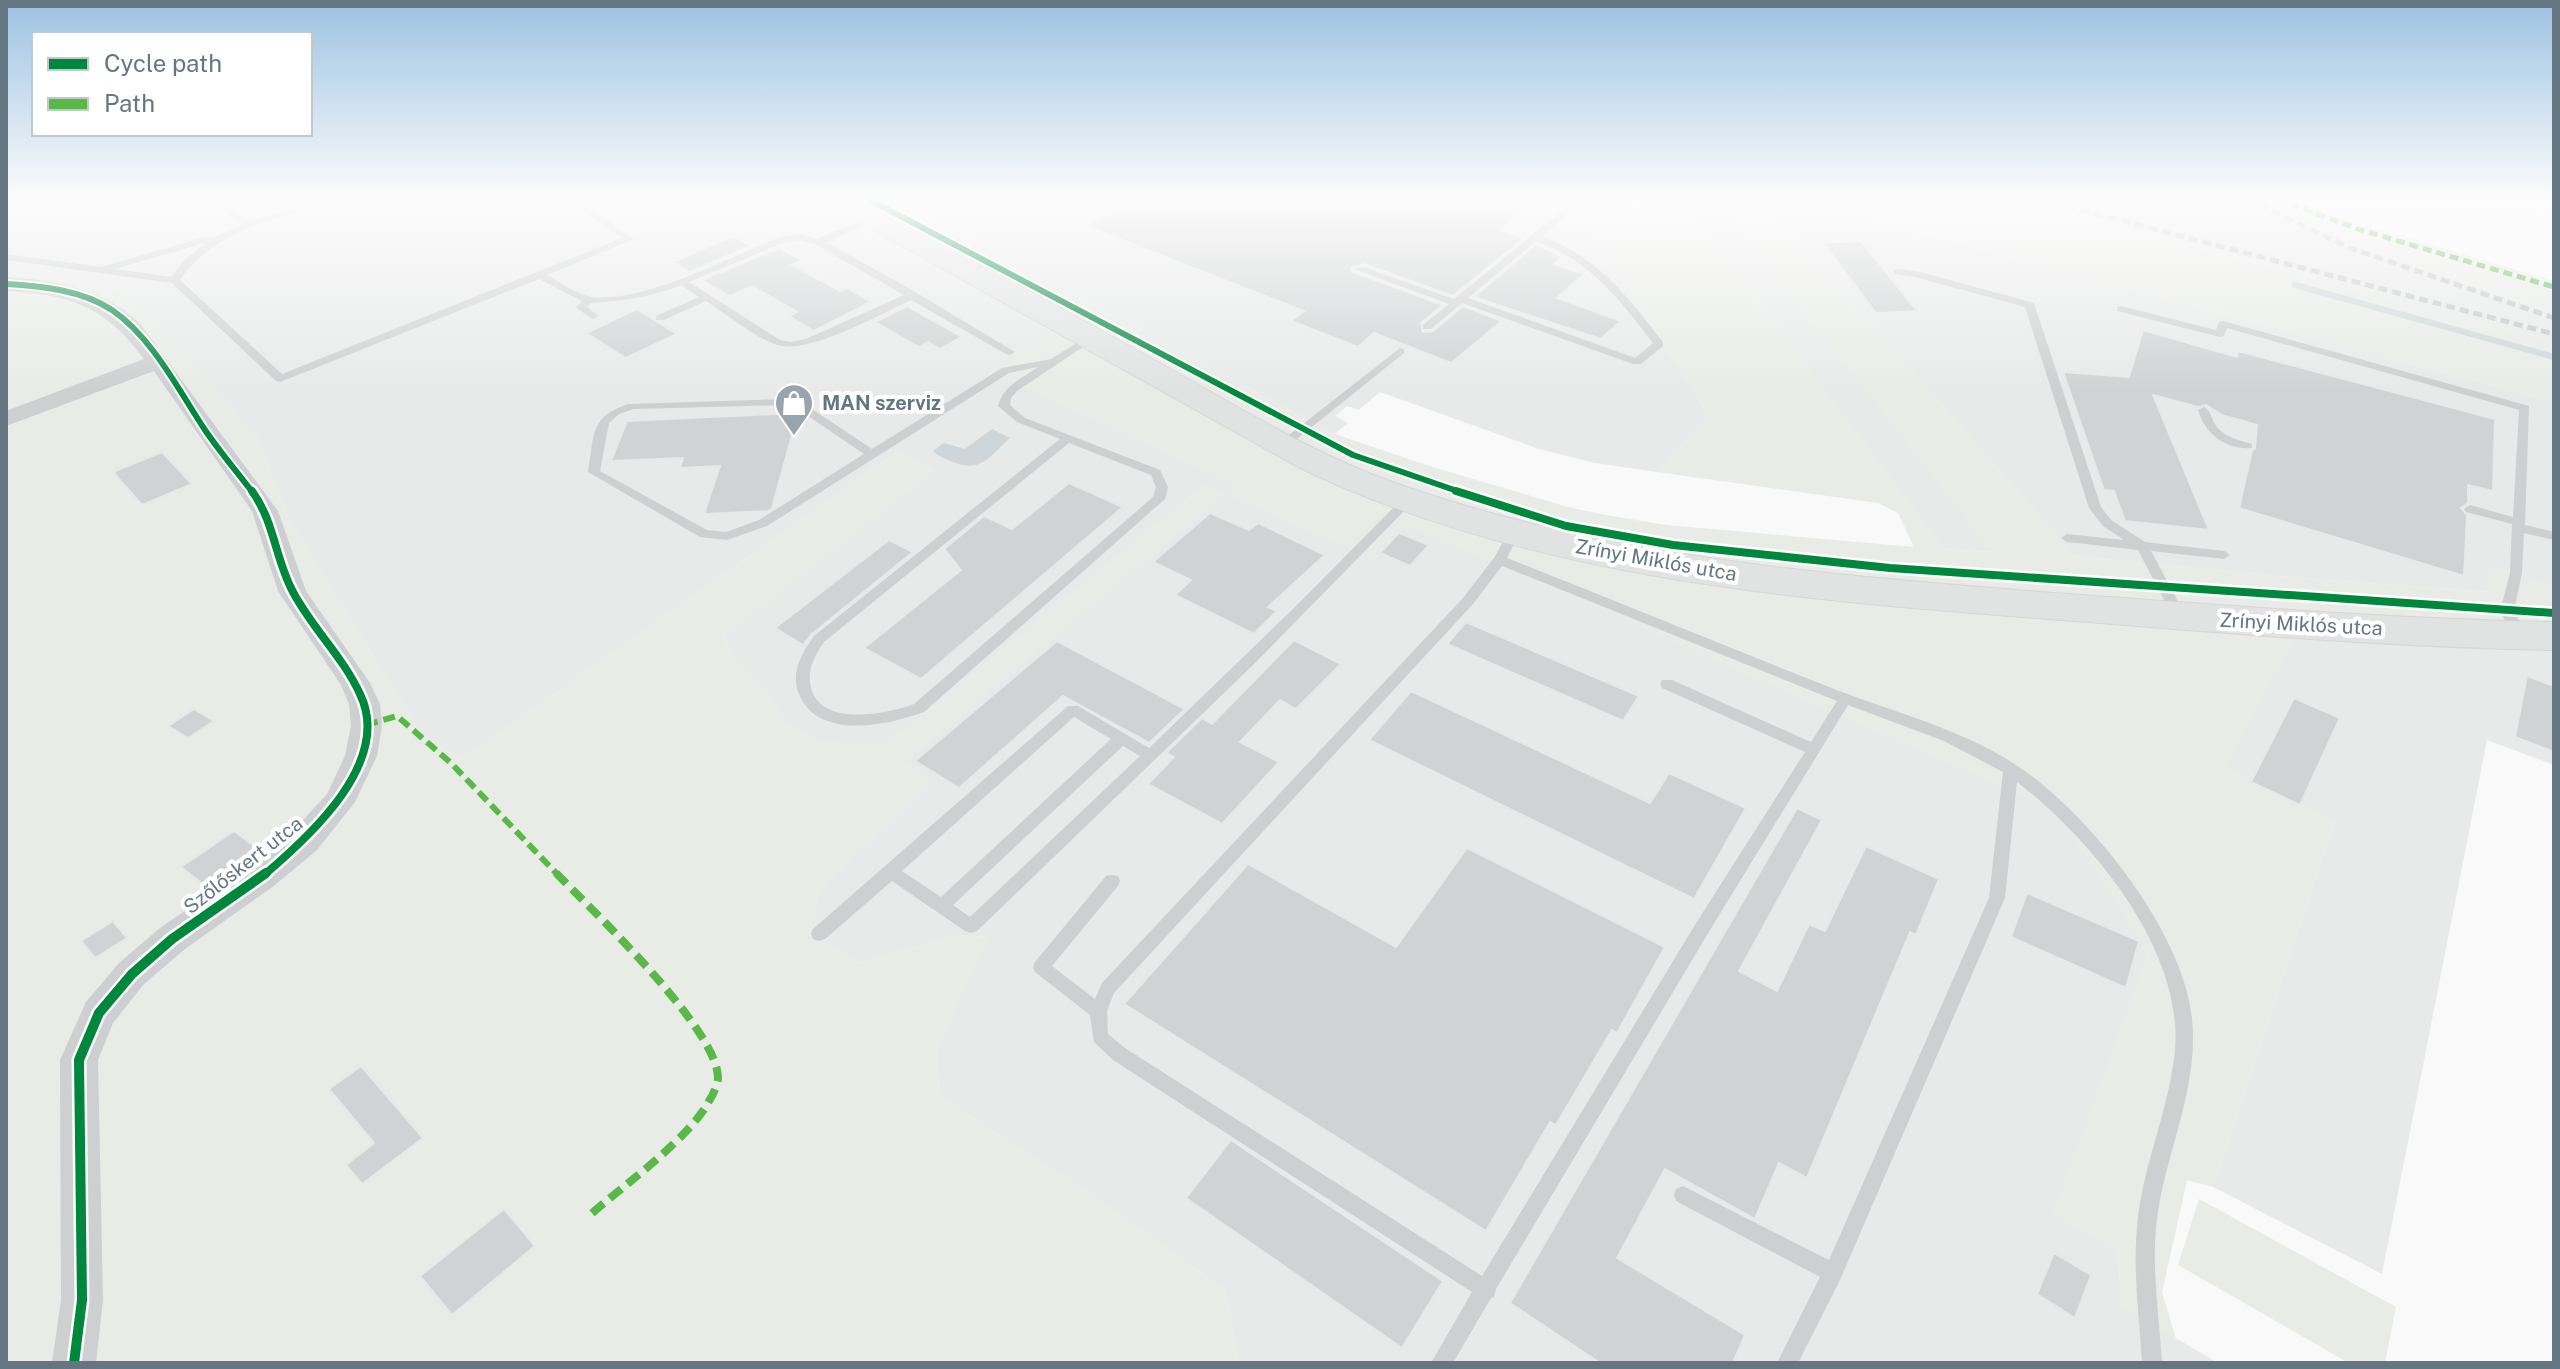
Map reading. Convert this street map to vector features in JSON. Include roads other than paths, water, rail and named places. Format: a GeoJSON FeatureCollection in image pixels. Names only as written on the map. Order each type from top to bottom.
{"type":"FeatureCollection","features":[{"type":"Feature","properties":{"kind":"main road","name":"Zrínyi Miklós utca"},"geometry":{"type":"LineString","coordinates":[[956,263],[1284,444],[1507,546],[1640,559],[1756,577],[1905,593],[2179,616],[2537,636]]}},
{"type":"Feature","properties":{"kind":"street","name":"Szőlőskert utca"},"geometry":{"type":"LineString","coordinates":[[6,284],[51,290],[100,304],[120,316],[157,362],[264,511],[278,540],[291,590],[363,698],[366,725],[361,756],[351,782],[311,835],[142,965],[115,994],[84,1039],[79,1060],[82,1300],[74,1363]]}},
{"type":"Feature","properties":{"kind":"street"},"geometry":{"type":"LineString","coordinates":[[6,419],[157,362]]}},
{"type":"Feature","properties":{"kind":"lane"},"geometry":{"type":"LineString","coordinates":[[43,263],[175,280],[280,379],[569,263]]}},
{"type":"Feature","properties":{"kind":"lane"},"geometry":{"type":"LineString","coordinates":[[88,270],[123,263]]}},
{"type":"Feature","properties":{"kind":"lane"},"geometry":{"type":"LineString","coordinates":[[140,277],[151,263]]}},
{"type":"Feature","properties":{"kind":"lane"},"geometry":{"type":"LineString","coordinates":[[175,280],[184,263]]}},
{"type":"Feature","properties":{"kind":"lane"},"geometry":{"type":"LineString","coordinates":[[539,275],[588,300],[646,295],[727,263]]}},
{"type":"Feature","properties":{"kind":"lane"},"geometry":{"type":"LineString","coordinates":[[855,263],[1010,352]]}},
{"type":"Feature","properties":{"kind":"lane"},"geometry":{"type":"LineString","coordinates":[[1427,327],[1504,263]]}},
{"type":"Feature","properties":{"kind":"lane"},"geometry":{"type":"LineString","coordinates":[[1359,269],[1637,362],[1659,344],[1604,274],[1588,263]]}},
{"type":"Feature","properties":{"kind":"lane"},"geometry":{"type":"LineString","coordinates":[[1898,272],[1916,274],[2030,305],[2095,508],[2107,523],[2142,546],[2179,616]]}},
{"type":"Feature","properties":{"kind":"lane"},"geometry":{"type":"LineString","coordinates":[[683,282],[777,342],[791,345],[809,342],[913,295]]}},
{"type":"Feature","properties":{"kind":"lane"},"geometry":{"type":"LineString","coordinates":[[660,318],[707,297]]}},
{"type":"Feature","properties":{"kind":"lane"},"geometry":{"type":"LineString","coordinates":[[588,300],[581,308],[593,316]]}},
{"type":"Feature","properties":{"kind":"lane"},"geometry":{"type":"LineString","coordinates":[[2121,309],[2220,334]]}},
{"type":"Feature","properties":{"kind":"lane"},"geometry":{"type":"LineString","coordinates":[[2215,349],[2223,324],[2525,408],[2516,573],[2507,611],[2537,636]]}},
{"type":"Feature","properties":{"kind":"lane"},"geometry":{"type":"LineString","coordinates":[[1068,438],[819,639],[805,659],[801,678],[806,694],[820,710],[843,719],[869,719],[919,708],[1159,499],[1162,487],[1156,473],[1068,438],[1021,420],[1004,406],[1009,392],[1091,337]]}},
{"type":"Feature","properties":{"kind":"lane"},"geometry":{"type":"LineString","coordinates":[[1284,444],[1400,351]]}},
{"type":"Feature","properties":{"kind":"lane"},"geometry":{"type":"LineString","coordinates":[[872,454],[799,405],[787,402],[632,406],[615,412],[603,422],[594,472],[704,534],[715,537],[744,532],[763,523],[1006,370],[1054,362]]}},
{"type":"Feature","properties":{"kind":"lane"},"geometry":{"type":"LineString","coordinates":[[2204,410],[2213,433],[2248,446]]}},
{"type":"Feature","properties":{"kind":"lane"},"geometry":{"type":"LineString","coordinates":[[891,872],[971,926],[1408,500]]}},
{"type":"Feature","properties":{"kind":"lane"},"geometry":{"type":"LineString","coordinates":[[2470,509],[2554,536]]}},
{"type":"Feature","properties":{"kind":"lane"},"geometry":{"type":"LineString","coordinates":[[2067,538],[2224,555]]}},
{"type":"Feature","properties":{"kind":"lane"},"geometry":{"type":"LineString","coordinates":[[1487,1290],[1119,1054],[1100,1037],[1098,1011],[1108,988],[1468,601],[1507,546],[1845,699],[1942,733],[2011,769],[2048,796],[2087,836],[2128,891],[2157,940],[2173,975],[2184,1017],[2183,1061],[2145,1241],[2152,1363]]}},
{"type":"Feature","properties":{"kind":"lane"},"geometry":{"type":"LineString","coordinates":[[1667,684],[1815,750]]}},
{"type":"Feature","properties":{"kind":"lane"},"geometry":{"type":"LineString","coordinates":[[1441,1363],[1704,925],[1845,699]]}},
{"type":"Feature","properties":{"kind":"lane"},"geometry":{"type":"LineString","coordinates":[[819,934],[1073,710],[1149,755]]}},
{"type":"Feature","properties":{"kind":"lane"},"geometry":{"type":"LineString","coordinates":[[942,906],[1121,739]]}},
{"type":"Feature","properties":{"kind":"lane"},"geometry":{"type":"LineString","coordinates":[[1787,1363],[1833,1273],[1997,898],[2011,769]]}},
{"type":"Feature","properties":{"kind":"lane"},"geometry":{"type":"LineString","coordinates":[[1098,1011],[1041,967],[1112,881]]}},
{"type":"Feature","properties":{"kind":"lane"},"geometry":{"type":"LineString","coordinates":[[1683,1195],[1833,1273]]}},
{"type":"Feature","properties":{"kind":"waterway"},"geometry":{"type":"LineString","coordinates":[[2295,285],[2554,357]]}},
{"type":"Feature","properties":{"kind":"railway"},"geometry":{"type":"LineString","coordinates":[[2283,263],[2554,334]]}},
{"type":"Feature","properties":{"kind":"railway"},"geometry":{"type":"LineString","coordinates":[[2393,263],[2554,318]]}},
{"type":"Feature","properties":{"kind":"place","name":"MAN szerviz"},"geometry":{"type":"Point","coordinates":[794,437]}}]}
